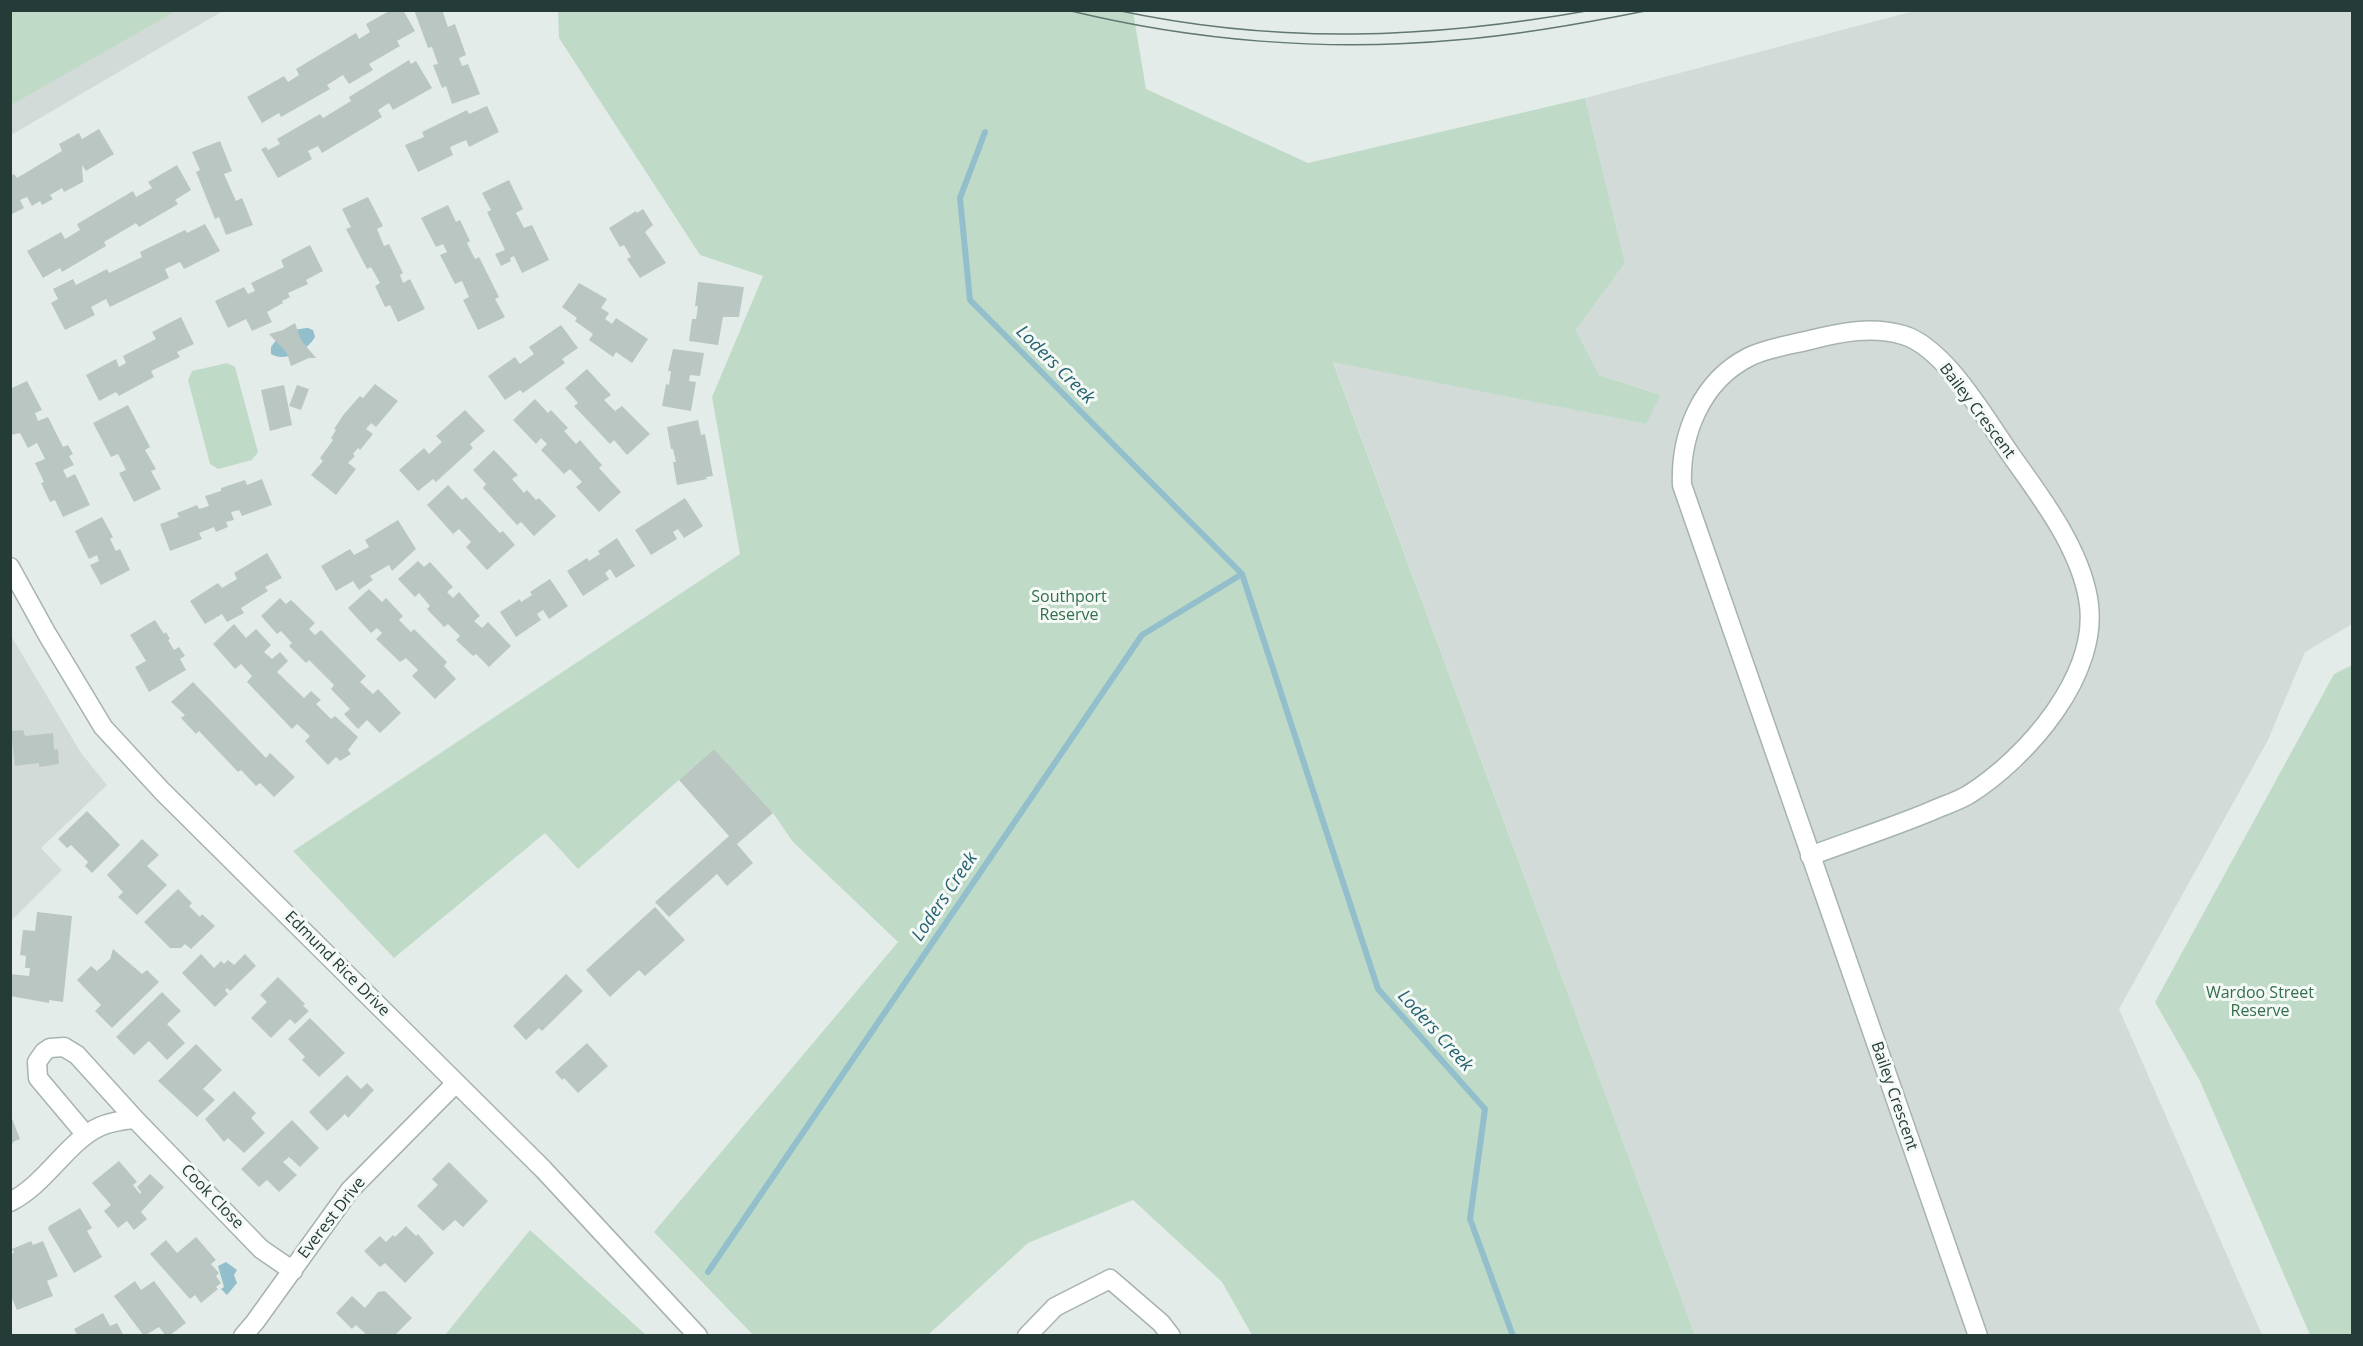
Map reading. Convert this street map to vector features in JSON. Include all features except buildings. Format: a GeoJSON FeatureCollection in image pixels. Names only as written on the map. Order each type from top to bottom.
{"type":"FeatureCollection","features":[{"type":"Feature","properties":{"kind":"street","name":"Bailey Crescent"},"geometry":{"type":"LineString","coordinates":[[1810,856],[1920,816],[1966,796],[1997,773],[2018,754],[2057,710],[2076,672],[2086,645],[2091,620],[2081,569],[2069,546],[2038,493],[1954,375],[1929,350],[1905,336],[1880,331],[1853,330],[1823,337],[1750,357],[1735,366],[1718,381],[1692,418],[1681,461],[1682,485],[1810,856],[1978,1335]]}},
{"type":"Feature","properties":{"kind":"street","name":"Edmund Rice Drive"},"geometry":{"type":"LineString","coordinates":[[10,567],[47,634],[104,727],[162,791],[543,1169],[698,1335]]}},
{"type":"Feature","properties":{"kind":"street","name":"Cook Close"},"geometry":{"type":"LineString","coordinates":[[86,1135],[38,1078],[37,1062],[50,1048],[64,1047],[71,1050],[261,1249],[293,1270]]}},
{"type":"Feature","properties":{"kind":"street","name":"Everest Drive"},"geometry":{"type":"LineString","coordinates":[[243,1335],[350,1190],[456,1083]]}},
{"type":"Feature","properties":{"kind":"street"},"geometry":{"type":"LineString","coordinates":[[10,1202],[30,1191],[86,1135],[99,1127],[135,1119]]}},
{"type":"Feature","properties":{"kind":"street"},"geometry":{"type":"LineString","coordinates":[[1027,1335],[1055,1307],[1110,1279],[1161,1323],[1171,1335]]}},
{"type":"Feature","properties":{"kind":"shaded area"},"geometry":{"type":"Polygon","coordinates":[[[11,10],[223,11],[11,135],[11,10]]]}},
{"type":"Feature","properties":{"kind":"shaded area"},"geometry":{"type":"Polygon","coordinates":[[[1914,11],[2352,11],[2352,624],[2305,652],[2268,740],[2119,1009],[2262,1335],[1695,1335],[1333,361],[1646,424],[1661,395],[1599,375],[1576,330],[1625,263],[1585,98],[1914,11]]]}},
{"type":"Feature","properties":{"kind":"shaded area"},"geometry":{"type":"Polygon","coordinates":[[[10,634],[81,753],[107,785],[41,848],[62,870],[11,921],[10,634]]]}},
{"type":"Feature","properties":{"kind":"green space"},"geometry":{"type":"Polygon","coordinates":[[[11,10],[176,10],[176,11],[11,105],[11,10]]]}},
{"type":"Feature","properties":{"kind":"green space","name":"Southport Reserve"},"geometry":{"type":"Polygon","coordinates":[[[558,11],[1133,11],[1146,89],[1308,163],[1585,98],[1625,263],[1576,330],[1599,375],[1661,395],[1646,424],[1333,362],[1695,1335],[1252,1335],[1222,1282],[1133,1200],[1028,1243],[928,1335],[753,1335],[654,1232],[898,942],[793,842],[773,813],[714,749],[578,869],[545,833],[394,958],[293,851],[740,554],[712,397],[763,276],[700,255],[559,38],[558,11]]]}},
{"type":"Feature","properties":{"kind":"green space"},"geometry":{"type":"Polygon","coordinates":[[[227,363],[235,367],[258,452],[252,460],[218,469],[210,464],[188,380],[192,371],[227,363]]]}},
{"type":"Feature","properties":{"kind":"green space","name":"Wardoo Street Reserve"},"geometry":{"type":"Polygon","coordinates":[[[2352,665],[2352,1335],[2310,1335],[2200,1081],[2155,1002],[2334,674],[2352,665]]]}},
{"type":"Feature","properties":{"kind":"green space"},"geometry":{"type":"Polygon","coordinates":[[[530,1230],[646,1335],[445,1335],[530,1230]]]}},
{"type":"Feature","properties":{"kind":"water"},"geometry":{"type":"Polygon","coordinates":[[[308,328],[313,330],[315,337],[302,350],[283,357],[271,354],[274,342],[292,331],[308,328]]]}},
{"type":"Feature","properties":{"kind":"water"},"geometry":{"type":"Polygon","coordinates":[[[226,1262],[237,1270],[234,1275],[237,1283],[227,1295],[221,1289],[224,1287],[218,1266],[226,1262]]]}},
{"type":"Feature","properties":{"kind":"waterway","name":"Loders Creek"},"geometry":{"type":"LineString","coordinates":[[985,132],[960,198],[970,300],[1242,574],[1378,989],[1485,1109],[1470,1219],[1513,1336]]}},
{"type":"Feature","properties":{"kind":"waterway","name":"Loders Creek"},"geometry":{"type":"LineString","coordinates":[[708,1272],[1142,635],[1242,574]]}},
{"type":"Feature","properties":{"kind":"tram line"},"geometry":{"type":"LineString","coordinates":[[1067,10],[1115,21],[1211,36],[1309,44],[1359,45],[1505,35],[1650,10]]}},
{"type":"Feature","properties":{"kind":"tram line"},"geometry":{"type":"LineString","coordinates":[[1116,10],[1236,29],[1354,34],[1472,27],[1592,10]]}}]}
